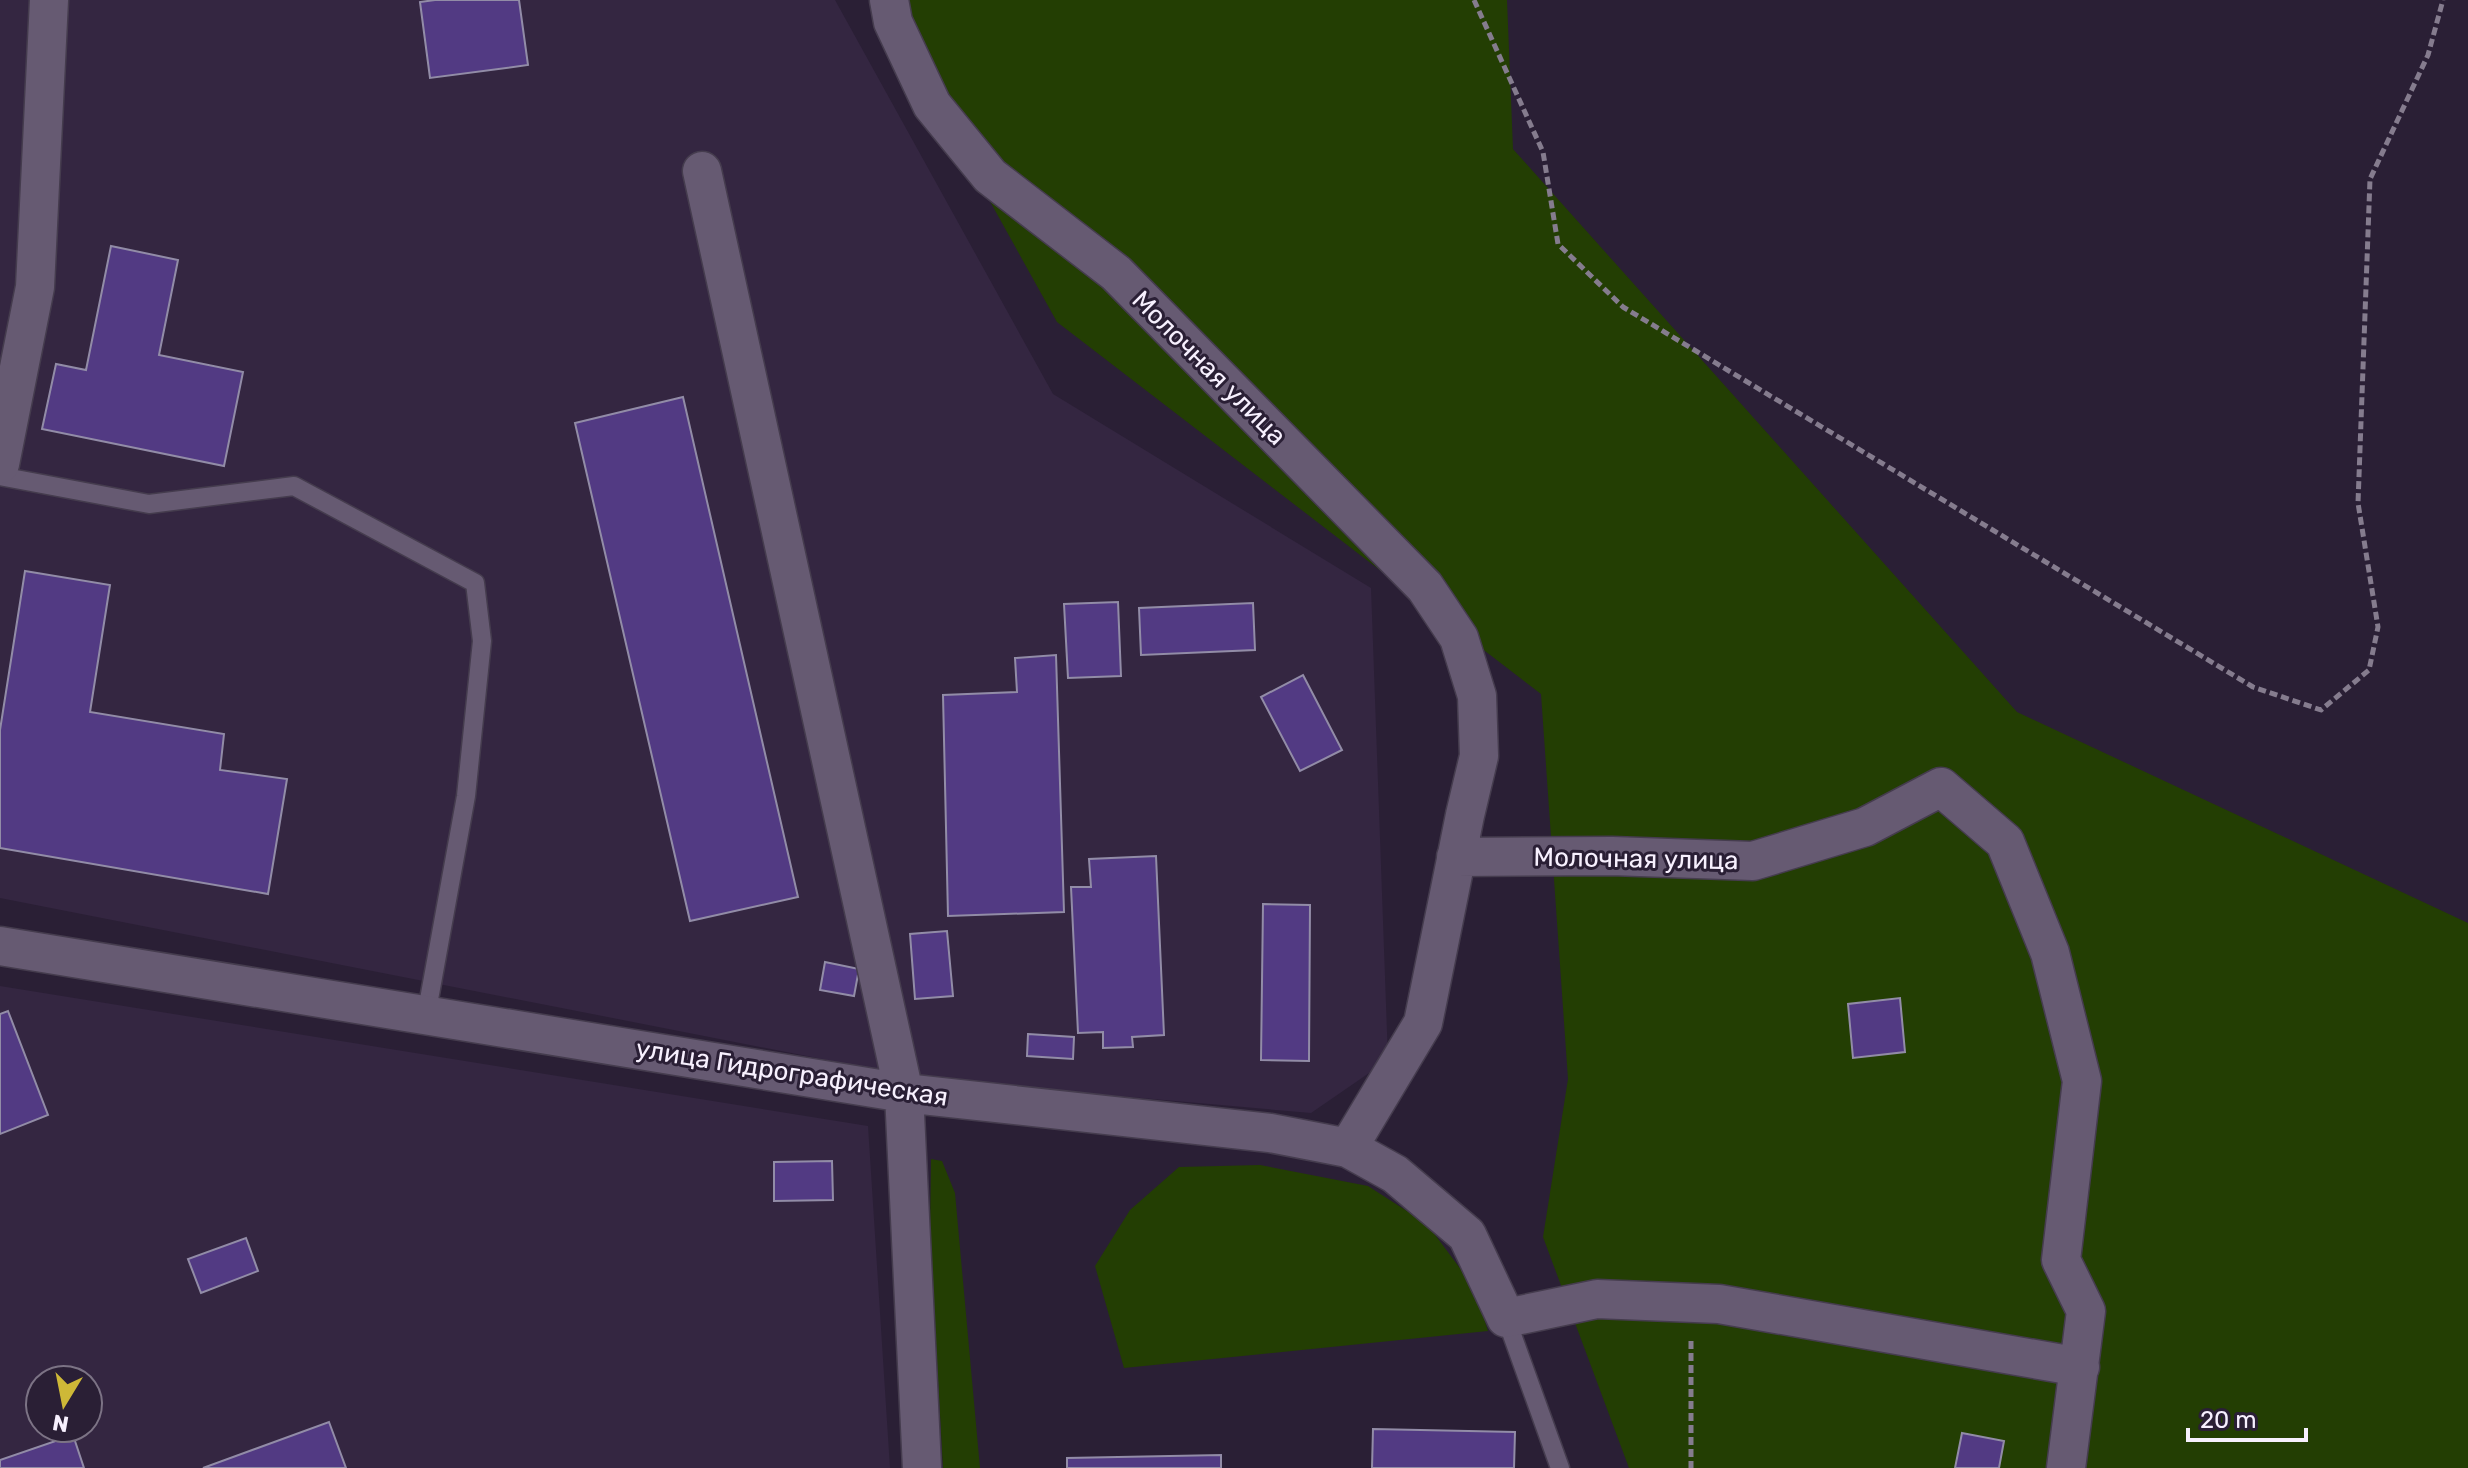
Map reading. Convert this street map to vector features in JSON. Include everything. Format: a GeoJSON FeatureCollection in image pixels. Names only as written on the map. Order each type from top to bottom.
{"type":"FeatureCollection","features":[{"type":"Feature","properties":{"kind":"street"},"geometry":{"type":"LineString","coordinates":[[0,464],[35,287],[49,0]]}},
{"type":"Feature","properties":{"kind":"street","name":"Молочная улица"},"geometry":{"type":"LineString","coordinates":[[889,0],[893,22],[932,105],[990,176],[1116,273],[1425,587],[1459,638],[1477,696],[1479,756],[1423,1023],[1348,1148]]}},
{"type":"Feature","properties":{"kind":"street"},"geometry":{"type":"LineString","coordinates":[[702,171],[904,1093],[922,1468]]}},
{"type":"Feature","properties":{"kind":"street","name":"Молочная улица"},"geometry":{"type":"LineString","coordinates":[[1456,857],[1612,856],[1753,861],[1865,827],[1941,787],[2005,842],[2050,953],[2082,1081],[2061,1260],[2086,1311],[2066,1468]]}},
{"type":"Feature","properties":{"kind":"street","name":"улица Гидрографическая"},"geometry":{"type":"LineString","coordinates":[[0,946],[904,1093],[1270,1133],[1348,1148],[1395,1174],[1467,1235],[1506,1318]]}},
{"type":"Feature","properties":{"kind":"street"},"geometry":{"type":"LineString","coordinates":[[1506,1318],[1597,1299],[1719,1304],[2080,1367]]}},
{"type":"Feature","properties":{"kind":"lane"},"geometry":{"type":"LineString","coordinates":[[0,476],[149,504],[294,486],[475,583],[482,641],[466,796],[426,1016]]}},
{"type":"Feature","properties":{"kind":"lane"},"geometry":{"type":"LineString","coordinates":[[1506,1318],[1560,1468]]}},
{"type":"Feature","properties":{"kind":"path"},"geometry":{"type":"LineString","coordinates":[[1474,0],[1543,152],[1558,244],[1623,307],[2253,687],[2321,710],[2369,670],[2378,627],[2358,503],[2370,179],[2428,55],[2443,0]]}},
{"type":"Feature","properties":{"kind":"path"},"geometry":{"type":"LineString","coordinates":[[1691,1303],[1691,1468]]}},
{"type":"Feature","properties":{"kind":"shaded area"},"geometry":{"type":"Polygon","coordinates":[[[0,0],[835,0],[1053,394],[1371,588],[1388,1060],[1311,1113],[924,1079],[0,898],[0,0]]]}},
{"type":"Feature","properties":{"kind":"shaded area"},"geometry":{"type":"Polygon","coordinates":[[[0,986],[868,1126],[890,1468],[0,1468],[0,986]]]}},
{"type":"Feature","properties":{"kind":"green space"},"geometry":{"type":"Polygon","coordinates":[[[878,0],[1507,0],[1513,149],[2017,712],[2468,923],[2468,1468],[1629,1468],[1543,1237],[1568,1079],[1541,694],[1057,322],[878,0]]]}},
{"type":"Feature","properties":{"kind":"green space"},"geometry":{"type":"Polygon","coordinates":[[[931,1159],[942,1161],[955,1193],[980,1468],[943,1468],[930,1235],[931,1159]]]}},
{"type":"Feature","properties":{"kind":"green space"},"geometry":{"type":"Polygon","coordinates":[[[1260,1165],[1368,1186],[1427,1224],[1474,1287],[1488,1331],[1124,1368],[1095,1266],[1130,1210],[1179,1167],[1260,1165]]]}},
{"type":"Feature","properties":{"kind":"building"},"geometry":{"type":"Polygon","coordinates":[[[519,0],[528,65],[430,78],[420,2],[519,0]]]}},
{"type":"Feature","properties":{"kind":"building"},"geometry":{"type":"Polygon","coordinates":[[[111,246],[178,260],[159,355],[243,372],[224,466],[42,429],[56,364],[86,370],[111,246]]]}},
{"type":"Feature","properties":{"kind":"building"},"geometry":{"type":"Polygon","coordinates":[[[683,397],[798,897],[690,921],[575,423],[683,397]]]}},
{"type":"Feature","properties":{"kind":"building"},"geometry":{"type":"Polygon","coordinates":[[[25,571],[110,585],[90,712],[224,734],[220,770],[287,779],[268,894],[0,848],[0,730],[25,571]]]}},
{"type":"Feature","properties":{"kind":"building"},"geometry":{"type":"Polygon","coordinates":[[[1118,602],[1121,676],[1068,678],[1064,604],[1118,602]]]}},
{"type":"Feature","properties":{"kind":"building"},"geometry":{"type":"Polygon","coordinates":[[[1253,603],[1255,650],[1141,655],[1139,608],[1253,603]]]}},
{"type":"Feature","properties":{"kind":"building"},"geometry":{"type":"Polygon","coordinates":[[[1056,655],[1064,912],[948,916],[943,695],[1017,692],[1015,658],[1056,655]]]}},
{"type":"Feature","properties":{"kind":"building"},"geometry":{"type":"Polygon","coordinates":[[[1303,675],[1342,750],[1300,771],[1261,697],[1303,675]]]}},
{"type":"Feature","properties":{"kind":"building"},"geometry":{"type":"Polygon","coordinates":[[[1156,856],[1164,1035],[1132,1037],[1133,1047],[1103,1048],[1103,1032],[1078,1033],[1071,887],[1091,887],[1089,859],[1156,856]]]}},
{"type":"Feature","properties":{"kind":"building"},"geometry":{"type":"Polygon","coordinates":[[[1263,904],[1310,905],[1309,1061],[1261,1060],[1263,904]]]}},
{"type":"Feature","properties":{"kind":"building"},"geometry":{"type":"Polygon","coordinates":[[[947,931],[953,996],[915,999],[910,934],[947,931]]]}},
{"type":"Feature","properties":{"kind":"building"},"geometry":{"type":"Polygon","coordinates":[[[825,962],[859,969],[854,996],[820,990],[825,962]]]}},
{"type":"Feature","properties":{"kind":"building"},"geometry":{"type":"Polygon","coordinates":[[[1900,998],[1905,1052],[1853,1058],[1848,1004],[1900,998]]]}},
{"type":"Feature","properties":{"kind":"building"},"geometry":{"type":"Polygon","coordinates":[[[8,1011],[48,1115],[0,1134],[0,1014],[8,1011]]]}},
{"type":"Feature","properties":{"kind":"building"},"geometry":{"type":"Polygon","coordinates":[[[1028,1034],[1074,1037],[1073,1059],[1027,1056],[1028,1034]]]}},
{"type":"Feature","properties":{"kind":"building"},"geometry":{"type":"Polygon","coordinates":[[[832,1161],[833,1200],[774,1201],[774,1162],[832,1161]]]}},
{"type":"Feature","properties":{"kind":"building"},"geometry":{"type":"Polygon","coordinates":[[[246,1238],[258,1271],[201,1293],[188,1259],[246,1238]]]}},
{"type":"Feature","properties":{"kind":"building"},"geometry":{"type":"Polygon","coordinates":[[[329,1422],[346,1468],[203,1468],[329,1422]]]}},
{"type":"Feature","properties":{"kind":"building"},"geometry":{"type":"Polygon","coordinates":[[[1373,1429],[1515,1432],[1514,1468],[1372,1468],[1373,1429]]]}},
{"type":"Feature","properties":{"kind":"building"},"geometry":{"type":"Polygon","coordinates":[[[1962,1433],[2004,1441],[1999,1468],[1955,1468],[1962,1433]]]}},
{"type":"Feature","properties":{"kind":"building"},"geometry":{"type":"Polygon","coordinates":[[[47,1444],[76,1444],[84,1468],[0,1468],[0,1460],[47,1444]]]}},
{"type":"Feature","properties":{"kind":"building"},"geometry":{"type":"Polygon","coordinates":[[[1221,1455],[1221,1468],[1067,1468],[1067,1458],[1221,1455]]]}}]}
